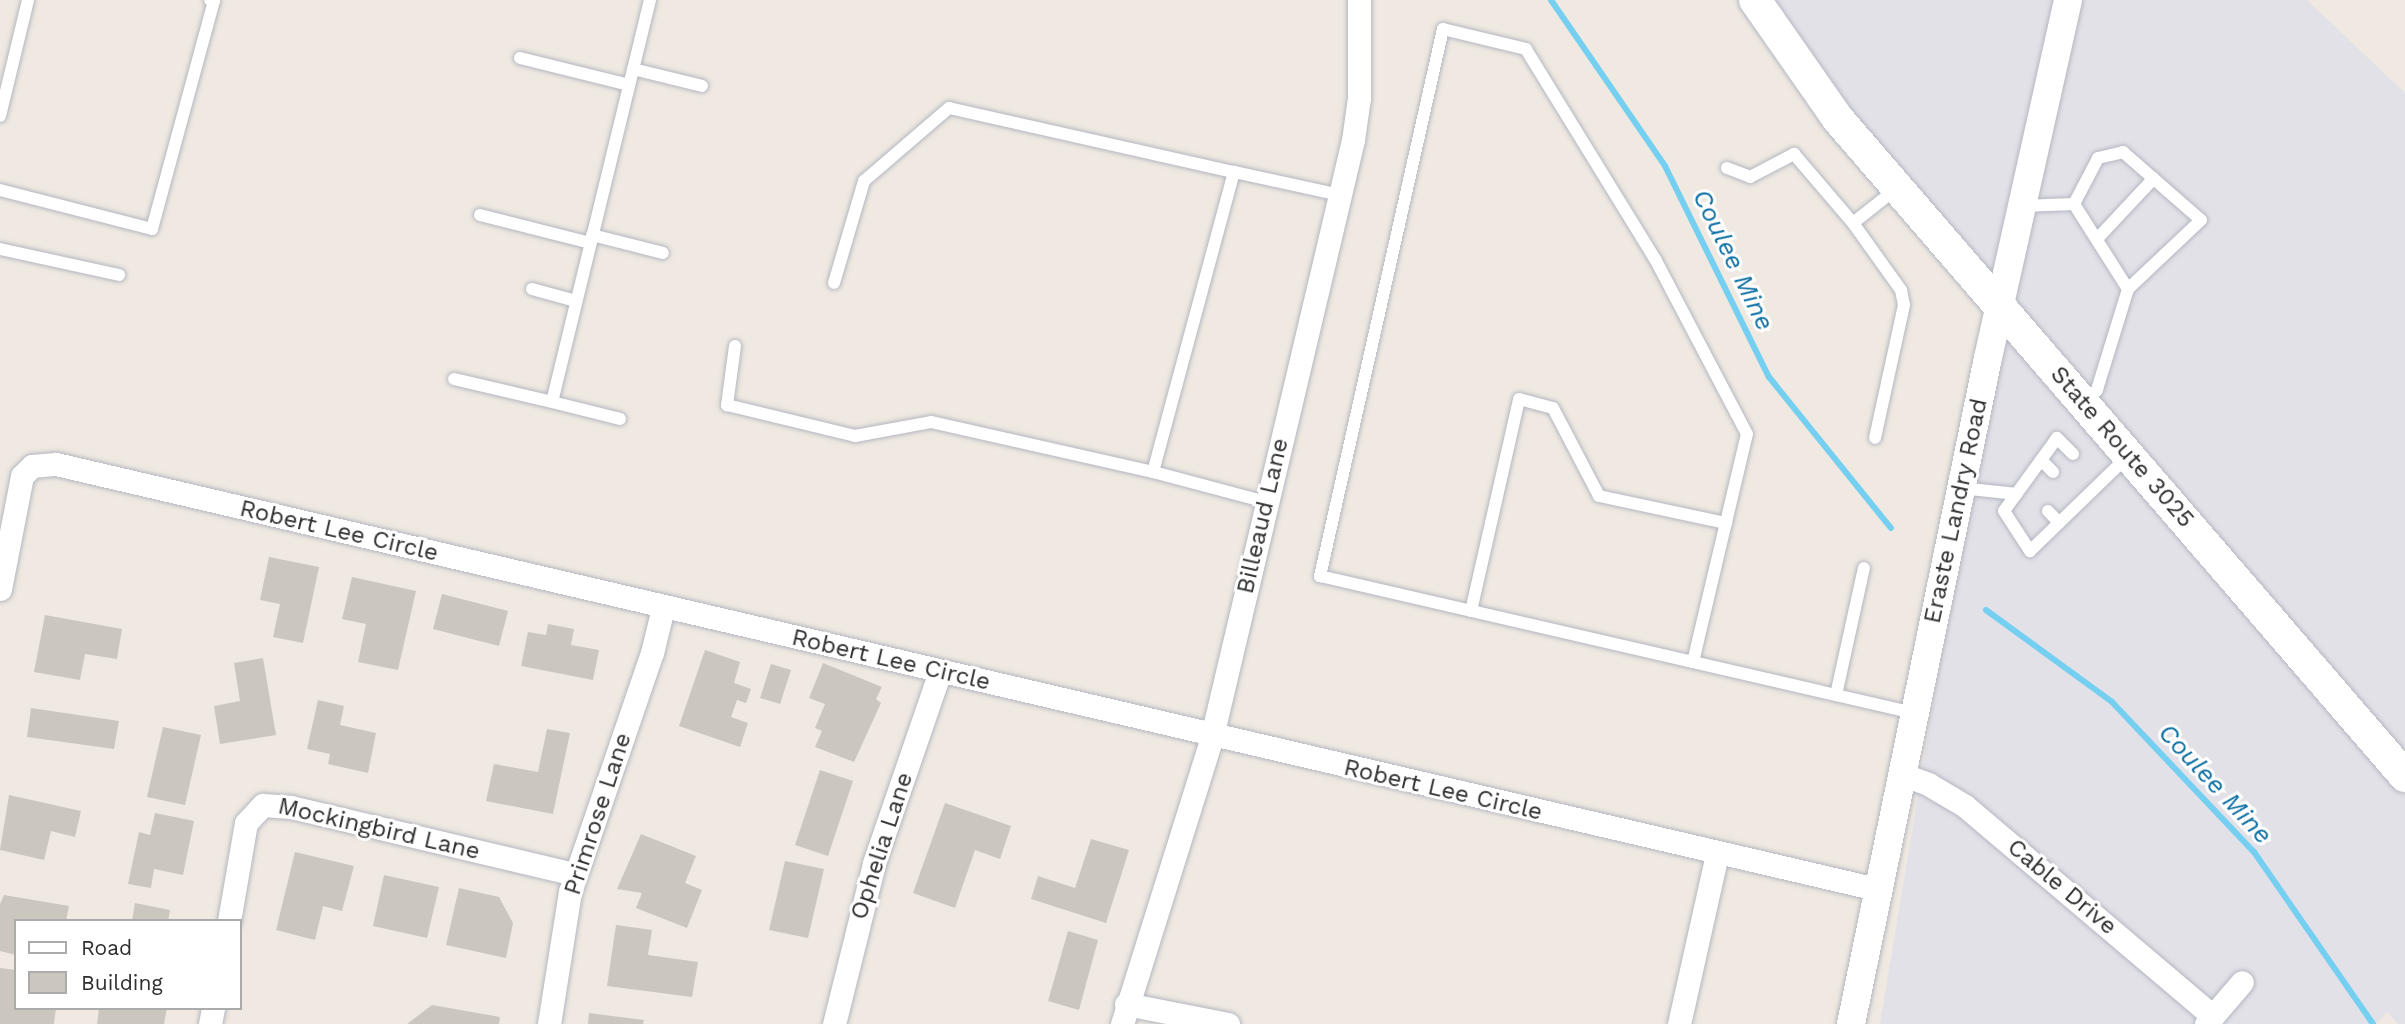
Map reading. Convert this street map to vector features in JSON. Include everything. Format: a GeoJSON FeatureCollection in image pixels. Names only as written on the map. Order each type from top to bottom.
{"type":"FeatureCollection","features":[{"type":"Feature","properties":{"kind":"main road","name":"State Route 3025"},"geometry":{"type":"LineString","coordinates":[[1755,0],[1838,119],[2405,776]]}},
{"type":"Feature","properties":{"kind":"street","name":"Billeaud Lane"},"geometry":{"type":"LineString","coordinates":[[1124,1014],[1212,736],[1340,195],[1359,98],[1359,0]]}},
{"type":"Feature","properties":{"kind":"street","name":"Eraste Landry Road"},"geometry":{"type":"LineString","coordinates":[[1851,1024],[1876,889],[1999,307],[2068,0]]}},
{"type":"Feature","properties":{"kind":"street","name":"Robert Lee Circle"},"geometry":{"type":"LineString","coordinates":[[0,589],[17,492],[26,470],[40,464],[1876,889]]}},
{"type":"Feature","properties":{"kind":"street","name":"Primrose Lane"},"geometry":{"type":"LineString","coordinates":[[549,1024],[575,874],[652,653],[663,608]]}},
{"type":"Feature","properties":{"kind":"street","name":"Ophelia Lane"},"geometry":{"type":"LineString","coordinates":[[834,1024],[874,863],[940,671]]}},
{"type":"Feature","properties":{"kind":"street","name":"Cable Drive"},"geometry":{"type":"LineString","coordinates":[[1901,774],[1965,806],[2209,1020]]}},
{"type":"Feature","properties":{"kind":"street","name":"Mockingbird Lane"},"geometry":{"type":"LineString","coordinates":[[229,919],[246,823],[263,805],[291,807],[575,874]]}},
{"type":"Feature","properties":{"kind":"street"},"geometry":{"type":"LineString","coordinates":[[1679,1024],[1717,854]]}},
{"type":"Feature","properties":{"kind":"street"},"geometry":{"type":"LineString","coordinates":[[2209,1020],[2242,982]]}},
{"type":"Feature","properties":{"kind":"street"},"geometry":{"type":"LineString","coordinates":[[1124,1014],[1228,1024]]}},
{"type":"Feature","properties":{"kind":"lane"},"geometry":{"type":"LineString","coordinates":[[0,116],[28,0]]}},
{"type":"Feature","properties":{"kind":"lane"},"geometry":{"type":"LineString","coordinates":[[0,190],[152,229],[214,1],[209,0]]}},
{"type":"Feature","properties":{"kind":"lane"},"geometry":{"type":"LineString","coordinates":[[552,402],[650,0]]}},
{"type":"Feature","properties":{"kind":"lane"},"geometry":{"type":"LineString","coordinates":[[1693,662],[1747,434],[1655,258],[1525,49],[1443,29],[1320,576],[1914,713]]}},
{"type":"Feature","properties":{"kind":"lane"},"geometry":{"type":"LineString","coordinates":[[520,58],[629,85]]}},
{"type":"Feature","properties":{"kind":"lane"},"geometry":{"type":"LineString","coordinates":[[633,69],[702,86]]}},
{"type":"Feature","properties":{"kind":"lane"},"geometry":{"type":"LineString","coordinates":[[834,283],[864,181],[949,107],[1340,195]]}},
{"type":"Feature","properties":{"kind":"lane"},"geometry":{"type":"LineString","coordinates":[[2074,204],[2098,158],[2123,152],[2201,220],[2128,289],[2097,390],[2084,404]]}},
{"type":"Feature","properties":{"kind":"lane"},"geometry":{"type":"LineString","coordinates":[[1727,168],[1750,177],[1794,154],[1853,223],[1901,290],[1904,305],[1875,438]]}},
{"type":"Feature","properties":{"kind":"lane"},"geometry":{"type":"LineString","coordinates":[[1153,472],[1234,172]]}},
{"type":"Feature","properties":{"kind":"lane"},"geometry":{"type":"LineString","coordinates":[[2097,239],[2154,178]]}},
{"type":"Feature","properties":{"kind":"lane"},"geometry":{"type":"LineString","coordinates":[[1853,223],[1898,188]]}},
{"type":"Feature","properties":{"kind":"lane"},"geometry":{"type":"LineString","coordinates":[[2021,206],[2074,204]]}},
{"type":"Feature","properties":{"kind":"lane"},"geometry":{"type":"LineString","coordinates":[[2074,204],[2128,289]]}},
{"type":"Feature","properties":{"kind":"lane"},"geometry":{"type":"LineString","coordinates":[[480,215],[663,253]]}},
{"type":"Feature","properties":{"kind":"lane"},"geometry":{"type":"LineString","coordinates":[[0,249],[119,275]]}},
{"type":"Feature","properties":{"kind":"lane"},"geometry":{"type":"LineString","coordinates":[[532,289],[576,301]]}},
{"type":"Feature","properties":{"kind":"lane"},"geometry":{"type":"LineString","coordinates":[[735,346],[727,405],[855,436],[932,422],[1153,472],[1266,502]]}},
{"type":"Feature","properties":{"kind":"lane"},"geometry":{"type":"LineString","coordinates":[[453,379],[620,419]]}},
{"type":"Feature","properties":{"kind":"lane"},"geometry":{"type":"LineString","coordinates":[[1471,611],[1519,400],[1553,408],[1599,496],[1726,523]]}},
{"type":"Feature","properties":{"kind":"lane"},"geometry":{"type":"LineString","coordinates":[[2073,454],[2057,438],[2023,490],[2004,511],[2030,551],[2081,501],[2097,477],[2129,455]]}},
{"type":"Feature","properties":{"kind":"lane"},"geometry":{"type":"LineString","coordinates":[[2041,460],[2053,472]]}},
{"type":"Feature","properties":{"kind":"lane"},"geometry":{"type":"LineString","coordinates":[[1961,488],[2023,490]]}},
{"type":"Feature","properties":{"kind":"lane"},"geometry":{"type":"LineString","coordinates":[[2071,491],[2081,501]]}},
{"type":"Feature","properties":{"kind":"lane"},"geometry":{"type":"LineString","coordinates":[[2048,512],[2059,523]]}},
{"type":"Feature","properties":{"kind":"lane"},"geometry":{"type":"LineString","coordinates":[[1836,695],[1864,568]]}},
{"type":"Feature","properties":{"kind":"shaded area"},"geometry":{"type":"Polygon","coordinates":[[[1769,0],[2307,0],[2405,93],[2405,1024],[2398,1024],[2387,1012],[2376,1024],[1880,1024],[1999,307],[1838,119],[1769,0]]]}},
{"type":"Feature","properties":{"kind":"building"},"geometry":{"type":"Polygon","coordinates":[[[269,557],[319,567],[303,643],[273,637],[280,604],[260,600],[269,557]]]}},
{"type":"Feature","properties":{"kind":"building"},"geometry":{"type":"Polygon","coordinates":[[[352,577],[416,591],[398,670],[358,662],[366,624],[342,619],[352,577]]]}},
{"type":"Feature","properties":{"kind":"building"},"geometry":{"type":"Polygon","coordinates":[[[442,594],[508,611],[499,646],[433,629],[442,594]]]}},
{"type":"Feature","properties":{"kind":"building"},"geometry":{"type":"Polygon","coordinates":[[[45,615],[122,629],[117,659],[85,654],[80,680],[34,672],[45,615]]]}},
{"type":"Feature","properties":{"kind":"building"},"geometry":{"type":"Polygon","coordinates":[[[548,624],[574,629],[571,645],[599,650],[593,680],[521,666],[528,632],[546,635],[548,624]]]}},
{"type":"Feature","properties":{"kind":"building"},"geometry":{"type":"Polygon","coordinates":[[[705,650],[740,662],[734,683],[751,689],[746,703],[737,700],[731,717],[748,723],[740,747],[679,726],[705,650]]]}},
{"type":"Feature","properties":{"kind":"building"},"geometry":{"type":"Polygon","coordinates":[[[263,658],[276,735],[220,744],[214,706],[240,701],[234,663],[263,658]]]}},
{"type":"Feature","properties":{"kind":"building"},"geometry":{"type":"Polygon","coordinates":[[[823,663],[882,687],[876,699],[881,703],[854,762],[815,747],[822,731],[815,728],[825,704],[809,698],[823,663]]]}},
{"type":"Feature","properties":{"kind":"building"},"geometry":{"type":"Polygon","coordinates":[[[771,664],[791,670],[780,704],[760,698],[771,664]]]}},
{"type":"Feature","properties":{"kind":"building"},"geometry":{"type":"Polygon","coordinates":[[[318,700],[344,706],[340,725],[376,733],[368,773],[328,764],[330,754],[307,749],[318,700]]]}},
{"type":"Feature","properties":{"kind":"building"},"geometry":{"type":"Polygon","coordinates":[[[31,708],[119,721],[114,749],[27,737],[31,708]]]}},
{"type":"Feature","properties":{"kind":"building"},"geometry":{"type":"Polygon","coordinates":[[[163,727],[201,735],[185,805],[147,797],[163,727]]]}},
{"type":"Feature","properties":{"kind":"building"},"geometry":{"type":"Polygon","coordinates":[[[547,729],[570,733],[553,814],[486,801],[494,764],[538,772],[547,729]]]}},
{"type":"Feature","properties":{"kind":"building"},"geometry":{"type":"Polygon","coordinates":[[[820,770],[853,781],[828,856],[795,845],[820,770]]]}},
{"type":"Feature","properties":{"kind":"building"},"geometry":{"type":"Polygon","coordinates":[[[9,795],[81,811],[75,837],[51,831],[44,860],[0,850],[9,795]]]}},
{"type":"Feature","properties":{"kind":"building"},"geometry":{"type":"Polygon","coordinates":[[[945,803],[1011,826],[1000,859],[975,850],[955,908],[913,893],[945,803]]]}},
{"type":"Feature","properties":{"kind":"building"},"geometry":{"type":"Polygon","coordinates":[[[155,813],[194,821],[183,875],[154,869],[151,888],[128,884],[139,832],[150,835],[155,813]]]}},
{"type":"Feature","properties":{"kind":"building"},"geometry":{"type":"Polygon","coordinates":[[[641,834],[696,856],[685,883],[702,890],[687,928],[636,908],[642,893],[617,889],[641,834]]]}},
{"type":"Feature","properties":{"kind":"building"},"geometry":{"type":"Polygon","coordinates":[[[1091,839],[1129,850],[1106,923],[1031,899],[1038,876],[1075,888],[1091,839]]]}},
{"type":"Feature","properties":{"kind":"building"},"geometry":{"type":"Polygon","coordinates":[[[295,852],[354,866],[342,911],[323,906],[315,940],[276,930],[295,852]]]}},
{"type":"Feature","properties":{"kind":"building"},"geometry":{"type":"Polygon","coordinates":[[[785,861],[824,869],[808,938],[769,930],[785,861]]]}},
{"type":"Feature","properties":{"kind":"building"},"geometry":{"type":"Polygon","coordinates":[[[384,875],[439,887],[427,938],[373,926],[384,875]]]}},
{"type":"Feature","properties":{"kind":"building"},"geometry":{"type":"Polygon","coordinates":[[[459,888],[499,897],[513,923],[506,958],[446,945],[459,888]]]}},
{"type":"Feature","properties":{"kind":"building"},"geometry":{"type":"Polygon","coordinates":[[[4,895],[69,906],[66,919],[14,919],[14,954],[0,951],[0,904],[4,895]]]}},
{"type":"Feature","properties":{"kind":"building"},"geometry":{"type":"Polygon","coordinates":[[[135,903],[170,910],[168,919],[132,919],[135,903]]]}},
{"type":"Feature","properties":{"kind":"building"},"geometry":{"type":"Polygon","coordinates":[[[616,925],[652,930],[648,955],[698,962],[692,997],[607,986],[616,925]]]}},
{"type":"Feature","properties":{"kind":"building"},"geometry":{"type":"Polygon","coordinates":[[[1068,931],[1098,940],[1079,1010],[1048,1001],[1068,931]]]}},
{"type":"Feature","properties":{"kind":"building"},"geometry":{"type":"Polygon","coordinates":[[[0,968],[14,970],[14,1010],[56,1010],[54,1024],[0,1024],[0,968]]]}},
{"type":"Feature","properties":{"kind":"building"},"geometry":{"type":"Polygon","coordinates":[[[432,1005],[500,1017],[499,1024],[407,1024],[432,1005]]]}},
{"type":"Feature","properties":{"kind":"building"},"geometry":{"type":"Polygon","coordinates":[[[99,1010],[167,1010],[164,1024],[97,1024],[99,1010]]]}},
{"type":"Feature","properties":{"kind":"building"},"geometry":{"type":"Polygon","coordinates":[[[589,1013],[644,1020],[643,1024],[588,1024],[589,1013]]]}},
{"type":"Feature","properties":{"kind":"waterway","name":"Coulee Mine"},"geometry":{"type":"LineString","coordinates":[[1551,0],[1665,166],[1769,377],[1891,528]]}},
{"type":"Feature","properties":{"kind":"waterway","name":"Coulee Mine"},"geometry":{"type":"LineString","coordinates":[[1986,610],[2112,702],[2254,852],[2373,1024]]}}]}
